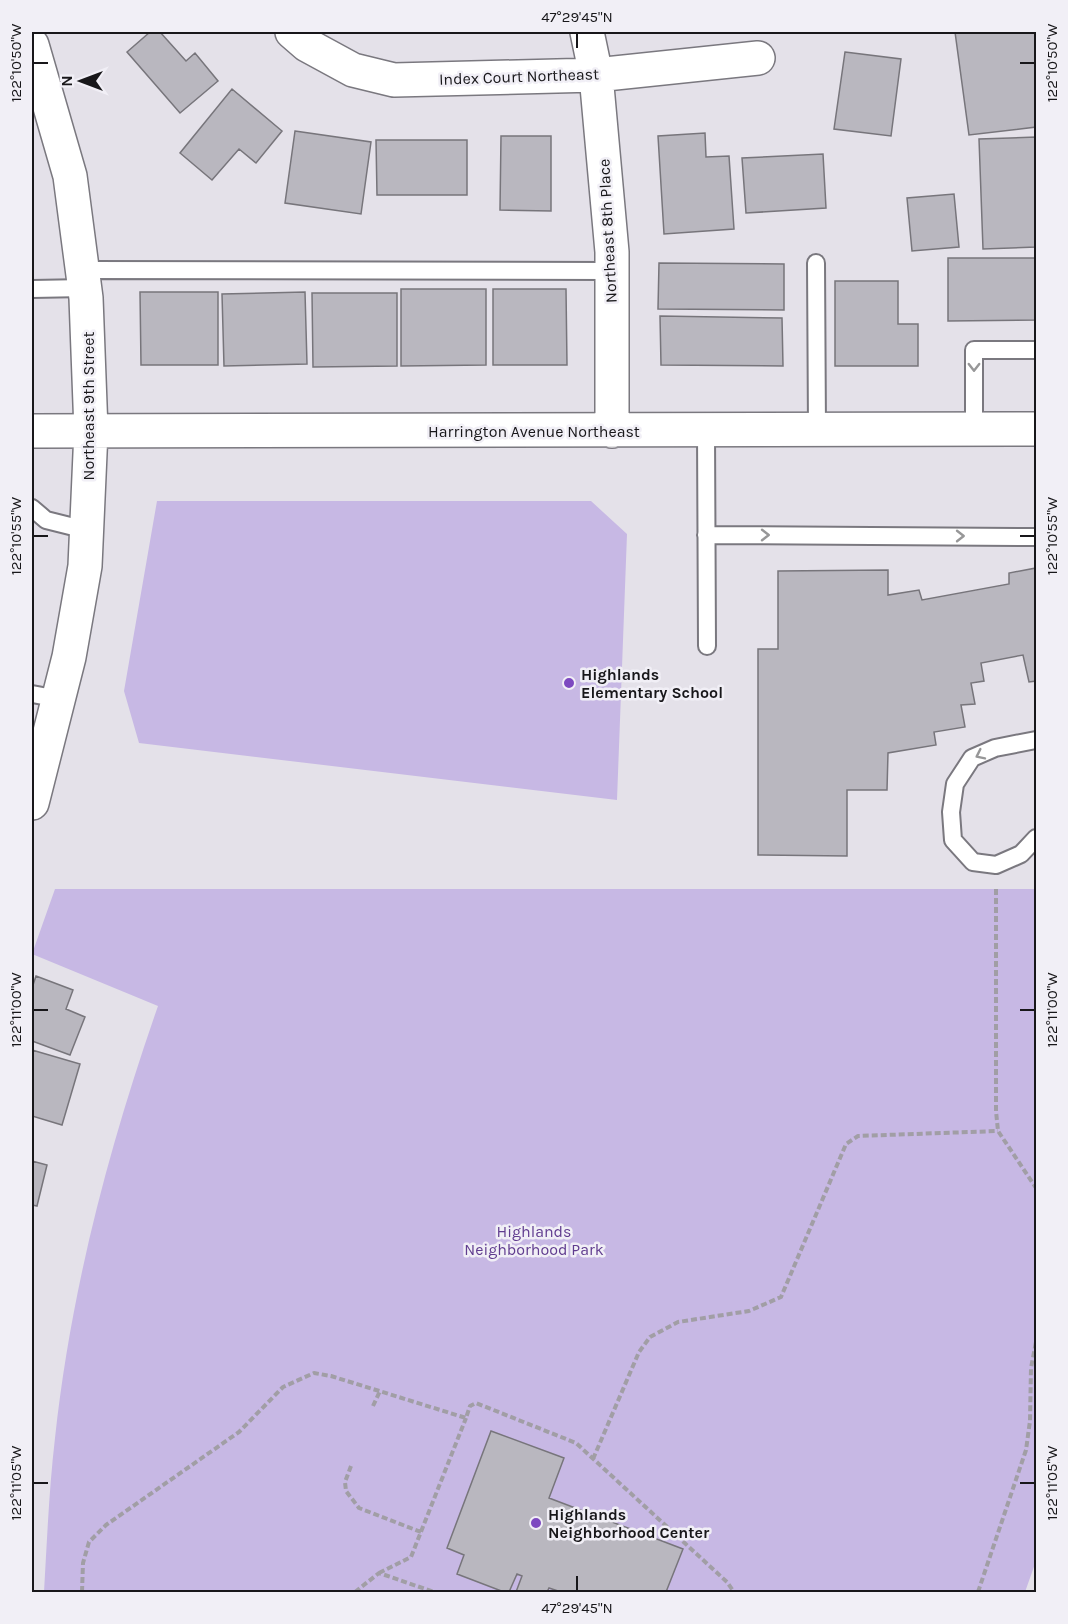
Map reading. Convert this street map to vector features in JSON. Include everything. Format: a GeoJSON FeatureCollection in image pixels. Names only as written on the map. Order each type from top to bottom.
{"type":"FeatureCollection","features":[{"type":"Feature","properties":{"kind":"street","name":"Index Court Northeast"},"geometry":{"type":"LineString","coordinates":[[292,32],[307,45],[353,70],[394,80],[596,75],[758,58]]}},
{"type":"Feature","properties":{"kind":"street","name":"Northeast 8th Place"},"geometry":{"type":"LineString","coordinates":[[587,32],[596,75],[612,252],[612,431]]}},
{"type":"Feature","properties":{"kind":"street","name":"Northeast 9th Street"},"geometry":{"type":"LineString","coordinates":[[32,45],[70,176],[84,279],[91,431],[85,566],[69,657],[45,696],[32,803]]}},
{"type":"Feature","properties":{"kind":"street","name":"Harrington Avenue Northeast"},"geometry":{"type":"LineString","coordinates":[[32,431],[1036,429]]}},
{"type":"Feature","properties":{"kind":"lane"},"geometry":{"type":"LineString","coordinates":[[816,263],[817,430]]}},
{"type":"Feature","properties":{"kind":"lane"},"geometry":{"type":"LineString","coordinates":[[32,289],[84,279],[612,272]]}},
{"type":"Feature","properties":{"kind":"lane"},"geometry":{"type":"LineString","coordinates":[[974,430],[974,350],[1036,350]]}},
{"type":"Feature","properties":{"kind":"lane"},"geometry":{"type":"LineString","coordinates":[[706,431],[707,646]]}},
{"type":"Feature","properties":{"kind":"lane"},"geometry":{"type":"LineString","coordinates":[[32,508],[46,520],[86,530]]}},
{"type":"Feature","properties":{"kind":"lane"},"geometry":{"type":"LineString","coordinates":[[706,535],[1036,537]]}},
{"type":"Feature","properties":{"kind":"lane"},"geometry":{"type":"LineString","coordinates":[[1036,740],[995,748],[972,758],[955,784],[951,812],[953,840],[973,862],[996,865],[1021,854],[1036,838]]}},
{"type":"Feature","properties":{"kind":"path"},"geometry":{"type":"LineString","coordinates":[[996,865],[996,1111],[998,1131],[1036,1188]]}},
{"type":"Feature","properties":{"kind":"path"},"geometry":{"type":"LineString","coordinates":[[593,1459],[639,1352],[650,1337],[678,1322],[749,1311],[781,1297],[846,1144],[858,1136],[998,1131]]}},
{"type":"Feature","properties":{"kind":"path"},"geometry":{"type":"LineString","coordinates":[[978,1593],[1026,1450],[1030,1421],[1031,1368],[1036,1342]]}},
{"type":"Feature","properties":{"kind":"path"},"geometry":{"type":"LineString","coordinates":[[82,1593],[83,1563],[89,1542],[106,1524],[239,1432],[283,1387],[314,1373],[331,1376],[466,1418]]}},
{"type":"Feature","properties":{"kind":"path"},"geometry":{"type":"LineString","coordinates":[[373,1406],[380,1391]]}},
{"type":"Feature","properties":{"kind":"path"},"geometry":{"type":"LineString","coordinates":[[355,1593],[379,1573],[411,1557],[470,1406],[476,1403],[576,1443],[727,1582],[734,1593]]}},
{"type":"Feature","properties":{"kind":"path"},"geometry":{"type":"LineString","coordinates":[[351,1466],[345,1482],[346,1491],[359,1509],[421,1532]]}},
{"type":"Feature","properties":{"kind":"path"},"geometry":{"type":"LineString","coordinates":[[379,1573],[434,1593]]}},
{"type":"Feature","properties":{"kind":"green space"},"geometry":{"type":"Polygon","coordinates":[[[157,501],[591,501],[627,534],[617,800],[139,743],[124,691],[157,501]]]}},
{"type":"Feature","properties":{"kind":"green space","name":"Highlands Neighborhood Park"},"geometry":{"type":"Polygon","coordinates":[[[55,889],[1036,889],[1036,1561],[1025,1592],[44,1592],[53,1457],[71,1328],[108,1165],[158,1006],[32,954],[55,889]]]}},
{"type":"Feature","properties":{"kind":"building"},"geometry":{"type":"Polygon","coordinates":[[[150,32],[160,32],[186,61],[195,53],[218,81],[180,113],[127,52],[150,32]]]}},
{"type":"Feature","properties":{"kind":"building"},"geometry":{"type":"Polygon","coordinates":[[[955,32],[1036,32],[1036,127],[969,135],[955,32]]]}},
{"type":"Feature","properties":{"kind":"building"},"geometry":{"type":"Polygon","coordinates":[[[845,52],[901,59],[891,136],[834,129],[845,52]]]}},
{"type":"Feature","properties":{"kind":"building"},"geometry":{"type":"Polygon","coordinates":[[[232,89],[282,131],[256,163],[239,149],[212,180],[180,153],[232,89]]]}},
{"type":"Feature","properties":{"kind":"building"},"geometry":{"type":"Polygon","coordinates":[[[295,131],[371,142],[361,214],[285,203],[295,131]]]}},
{"type":"Feature","properties":{"kind":"building"},"geometry":{"type":"Polygon","coordinates":[[[705,133],[706,157],[729,156],[734,229],[664,234],[658,136],[705,133]]]}},
{"type":"Feature","properties":{"kind":"building"},"geometry":{"type":"Polygon","coordinates":[[[501,136],[551,136],[551,211],[500,210],[501,136]]]}},
{"type":"Feature","properties":{"kind":"building"},"geometry":{"type":"Polygon","coordinates":[[[1036,137],[1036,247],[983,249],[979,139],[1036,137]]]}},
{"type":"Feature","properties":{"kind":"building"},"geometry":{"type":"Polygon","coordinates":[[[376,140],[467,140],[467,195],[377,195],[376,140]]]}},
{"type":"Feature","properties":{"kind":"building"},"geometry":{"type":"Polygon","coordinates":[[[823,154],[826,208],[746,213],[742,158],[823,154]]]}},
{"type":"Feature","properties":{"kind":"building"},"geometry":{"type":"Polygon","coordinates":[[[954,194],[959,247],[912,251],[907,198],[954,194]]]}},
{"type":"Feature","properties":{"kind":"building"},"geometry":{"type":"Polygon","coordinates":[[[948,258],[1036,258],[1036,320],[948,321],[948,258]]]}},
{"type":"Feature","properties":{"kind":"building"},"geometry":{"type":"Polygon","coordinates":[[[659,263],[784,264],[784,310],[658,309],[659,263]]]}},
{"type":"Feature","properties":{"kind":"building"},"geometry":{"type":"Polygon","coordinates":[[[835,281],[898,281],[898,324],[918,324],[918,366],[835,366],[835,281]]]}},
{"type":"Feature","properties":{"kind":"building"},"geometry":{"type":"Polygon","coordinates":[[[401,289],[486,289],[486,365],[401,366],[401,289]]]}},
{"type":"Feature","properties":{"kind":"building"},"geometry":{"type":"Polygon","coordinates":[[[493,289],[566,289],[567,365],[493,365],[493,289]]]}},
{"type":"Feature","properties":{"kind":"building"},"geometry":{"type":"Polygon","coordinates":[[[140,292],[218,292],[218,365],[141,365],[140,292]]]}},
{"type":"Feature","properties":{"kind":"building"},"geometry":{"type":"Polygon","coordinates":[[[305,292],[307,364],[224,366],[222,294],[305,292]]]}},
{"type":"Feature","properties":{"kind":"building"},"geometry":{"type":"Polygon","coordinates":[[[312,293],[397,293],[397,366],[313,367],[312,293]]]}},
{"type":"Feature","properties":{"kind":"building"},"geometry":{"type":"Polygon","coordinates":[[[660,316],[782,318],[783,366],[661,365],[660,316]]]}},
{"type":"Feature","properties":{"kind":"building"},"geometry":{"type":"Polygon","coordinates":[[[1036,568],[1036,681],[1029,682],[1023,655],[981,663],[984,681],[971,683],[975,704],[961,705],[965,727],[934,732],[936,745],[888,753],[887,790],[847,790],[847,856],[758,855],[758,649],[778,649],[778,571],[888,570],[888,595],[919,590],[922,600],[1009,584],[1009,573],[1036,568]]]}},
{"type":"Feature","properties":{"kind":"building"},"geometry":{"type":"Polygon","coordinates":[[[36,976],[73,990],[66,1009],[85,1017],[70,1055],[32,1041],[32,988],[36,976]]]}},
{"type":"Feature","properties":{"kind":"building"},"geometry":{"type":"Polygon","coordinates":[[[32,1050],[80,1064],[62,1125],[32,1116],[32,1050]]]}},
{"type":"Feature","properties":{"kind":"building"},"geometry":{"type":"Polygon","coordinates":[[[32,1161],[47,1165],[37,1206],[32,1205],[32,1161]]]}},
{"type":"Feature","properties":{"kind":"building","name":"Highlands Neighborhood Center"},"geometry":{"type":"Polygon","coordinates":[[[491,1431],[564,1458],[549,1498],[683,1549],[666,1592],[561,1592],[549,1588],[547,1592],[516,1592],[522,1576],[517,1574],[509,1592],[504,1592],[457,1574],[464,1555],[447,1548],[491,1431]]]}},
{"type":"Feature","properties":{"kind":"place","name":"Highlands Elementary School"},"geometry":{"type":"Point","coordinates":[569,683]}},
{"type":"Feature","properties":{"kind":"place","name":"Highlands Neighborhood Center"},"geometry":{"type":"Point","coordinates":[536,1523]}}]}
